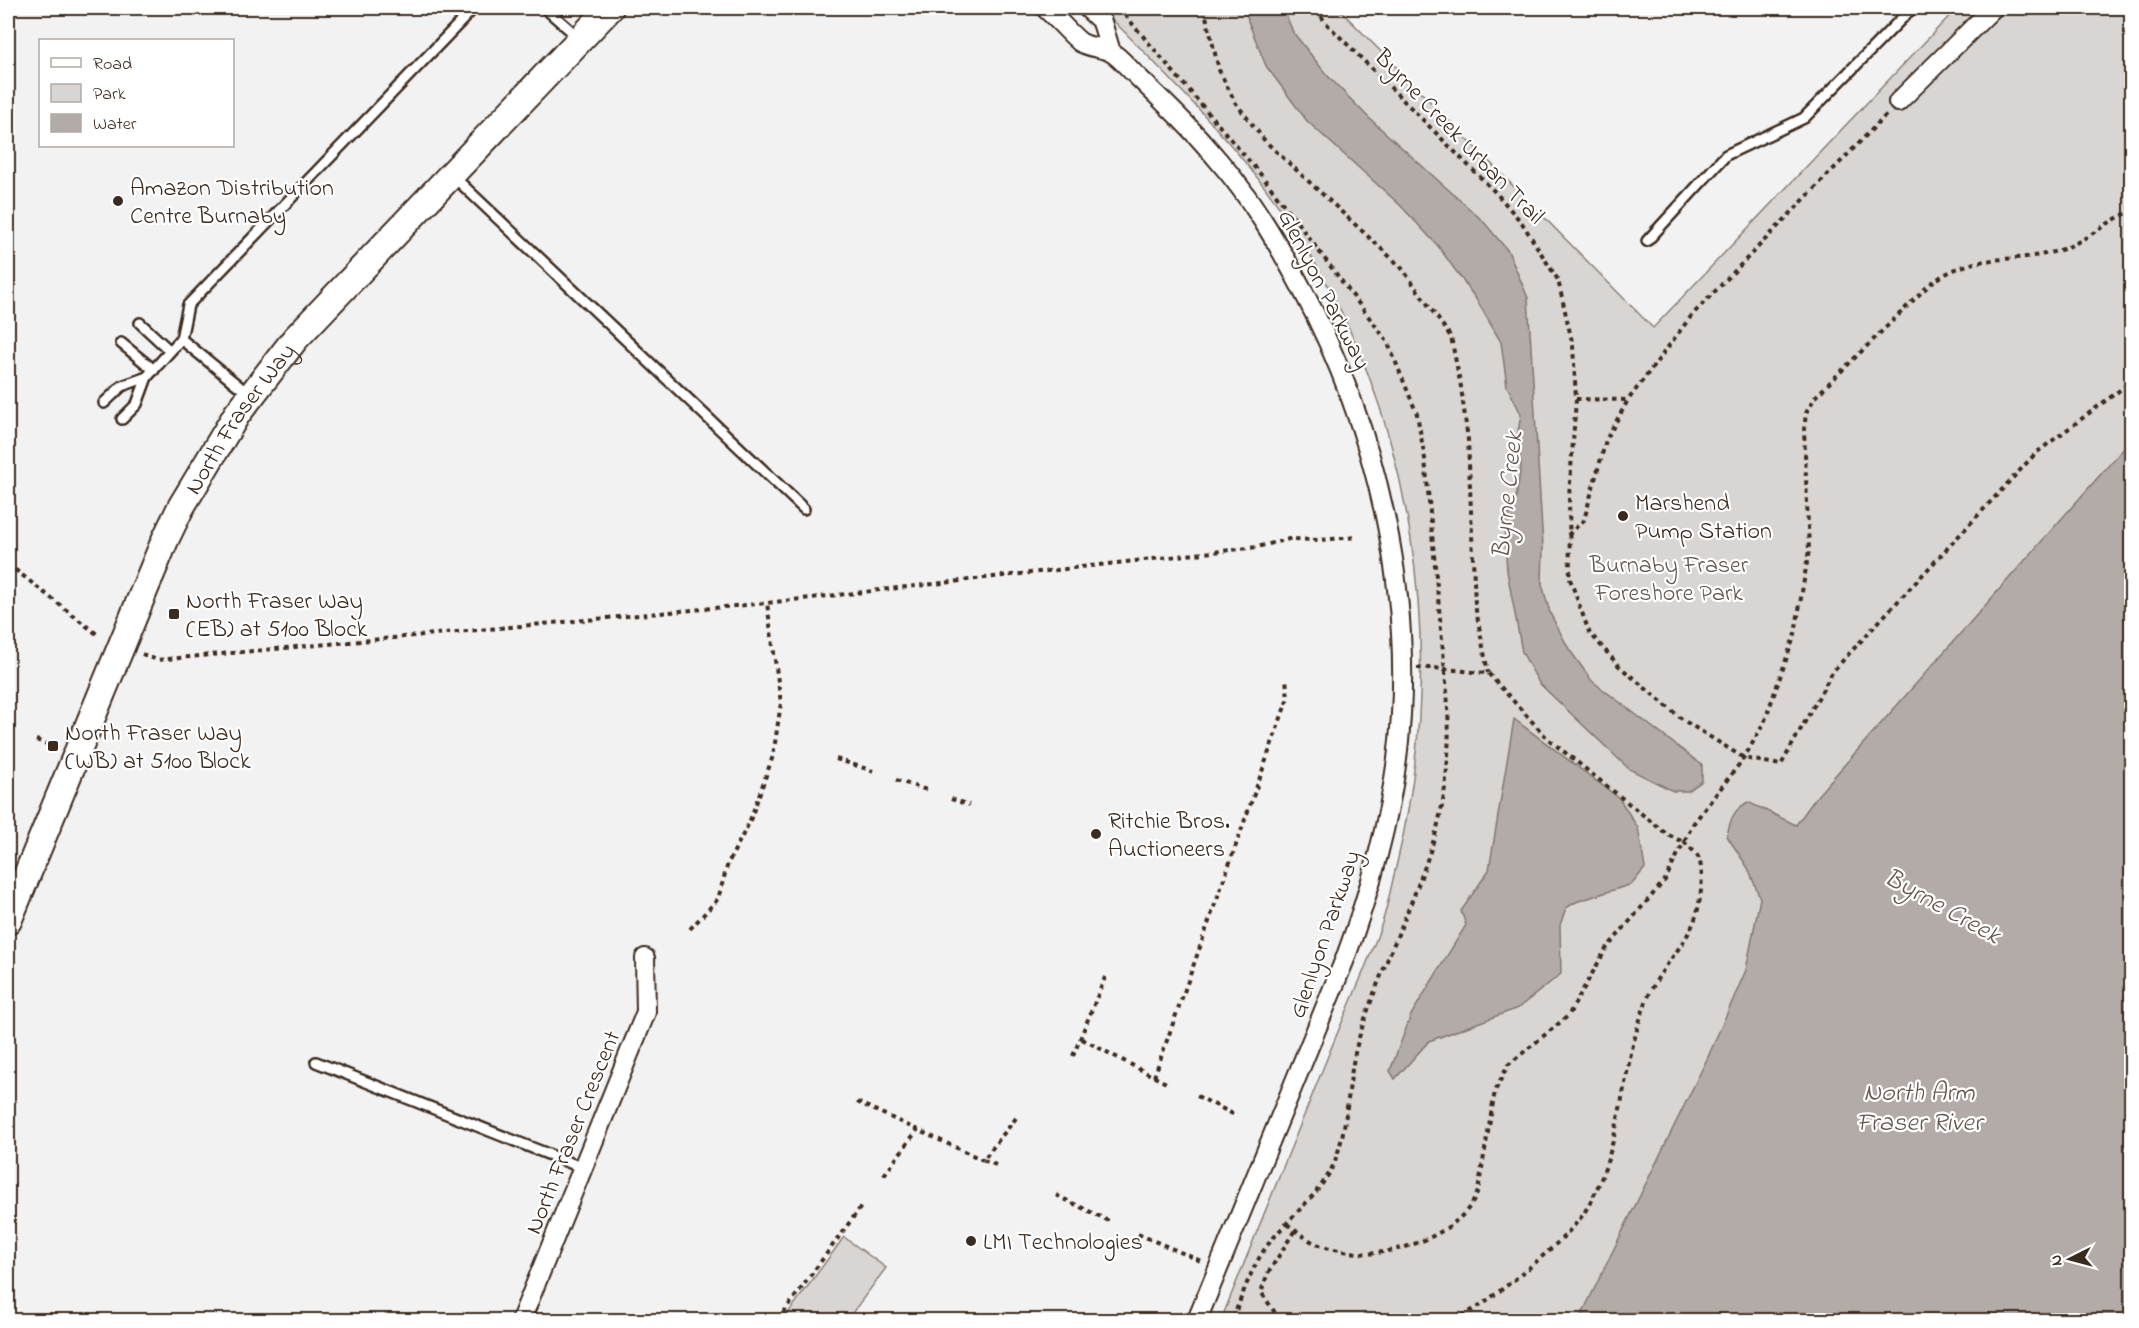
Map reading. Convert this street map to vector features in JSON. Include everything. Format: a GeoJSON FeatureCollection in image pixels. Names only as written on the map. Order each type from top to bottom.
{"type":"FeatureCollection","features":[{"type":"Feature","properties":{"kind":"street","name":"North Fraser Way"},"geometry":{"type":"LineString","coordinates":[[8,921],[165,540],[208,461],[250,396],[295,339],[610,8]]}},
{"type":"Feature","properties":{"kind":"street","name":"Glenlyon Parkway"},"geometry":{"type":"LineString","coordinates":[[1045,8],[1082,43],[1110,52],[1183,120],[1249,199],[1277,242],[1326,334],[1349,386],[1375,470],[1390,543],[1398,603],[1401,712],[1397,760],[1386,822],[1367,899],[1345,959],[1197,1320]]}},
{"type":"Feature","properties":{"kind":"street"},"geometry":{"type":"LineString","coordinates":[[1087,8],[1102,22],[1110,52]]}},
{"type":"Feature","properties":{"kind":"street"},"geometry":{"type":"LineString","coordinates":[[1898,102],[1993,8]]}},
{"type":"Feature","properties":{"kind":"street","name":"North Fraser Crescent"},"geometry":{"type":"LineString","coordinates":[[521,1320],[646,1012],[645,958]]}},
{"type":"Feature","properties":{"kind":"lane"},"geometry":{"type":"LineString","coordinates":[[122,419],[137,404],[150,373],[181,339],[188,305],[474,8]]}},
{"type":"Feature","properties":{"kind":"lane"},"geometry":{"type":"LineString","coordinates":[[545,8],[580,39]]}},
{"type":"Feature","properties":{"kind":"lane"},"geometry":{"type":"LineString","coordinates":[[1647,241],[1726,155],[1804,118],[1912,8]]}},
{"type":"Feature","properties":{"kind":"lane"},"geometry":{"type":"LineString","coordinates":[[451,175],[804,509]]}},
{"type":"Feature","properties":{"kind":"lane"},"geometry":{"type":"LineString","coordinates":[[140,323],[169,350]]}},
{"type":"Feature","properties":{"kind":"lane"},"geometry":{"type":"LineString","coordinates":[[181,339],[250,396]]}},
{"type":"Feature","properties":{"kind":"lane"},"geometry":{"type":"LineString","coordinates":[[122,343],[150,373]]}},
{"type":"Feature","properties":{"kind":"lane"},"geometry":{"type":"LineString","coordinates":[[104,403],[122,386],[150,373]]}},
{"type":"Feature","properties":{"kind":"lane"},"geometry":{"type":"LineString","coordinates":[[316,1062],[583,1168]]}},
{"type":"Feature","properties":{"kind":"path"},"geometry":{"type":"LineString","coordinates":[[1204,8],[1219,70],[1235,102],[1265,141],[1401,267],[1451,336],[1468,440],[1475,605],[1488,673],[1547,738],[1668,835],[1684,842],[1699,857],[1701,880],[1698,909],[1690,932],[1649,994],[1629,1064],[1613,1140],[1598,1185],[1583,1214],[1564,1235],[1489,1300],[1455,1320]]}},
{"type":"Feature","properties":{"kind":"path","name":"Byrne Creek Urban Trail"},"geometry":{"type":"LineString","coordinates":[[1317,8],[1324,21],[1497,194],[1522,222],[1545,255],[1558,280],[1567,308],[1573,346],[1576,399],[1568,536],[1570,579],[1589,632],[1618,666],[1683,720],[1744,758]]}},
{"type":"Feature","properties":{"kind":"path"},"geometry":{"type":"LineString","coordinates":[[1568,536],[1584,520],[1606,440],[1628,400],[1692,315],[1898,102]]}},
{"type":"Feature","properties":{"kind":"path"},"geometry":{"type":"LineString","coordinates":[[1287,1224],[1324,1247],[1375,1253],[1396,1249],[1434,1234],[1460,1219],[1474,1204],[1495,1091],[1508,1065],[1568,1016],[1606,949],[1665,880],[1693,824],[1744,758],[1764,723],[1795,634],[1809,550],[1804,430],[1806,413],[1815,397],[1930,284],[1948,270],[1965,263],[2063,249],[2132,211]]}},
{"type":"Feature","properties":{"kind":"path"},"geometry":{"type":"LineString","coordinates":[[1744,758],[1781,765],[1833,671],[2036,453],[2132,381]]}},
{"type":"Feature","properties":{"kind":"path"},"geometry":{"type":"LineString","coordinates":[[1576,399],[1628,400]]}},
{"type":"Feature","properties":{"kind":"path"},"geometry":{"type":"LineString","coordinates":[[142,654],[157,660],[767,603],[1257,547],[1288,539],[1319,540],[1357,537]]}},
{"type":"Feature","properties":{"kind":"path"},"geometry":{"type":"LineString","coordinates":[[8,564],[98,635]]}},
{"type":"Feature","properties":{"kind":"path"},"geometry":{"type":"LineString","coordinates":[[690,929],[718,899],[728,863],[746,829],[773,756],[779,731],[781,703],[767,603]]}},
{"type":"Feature","properties":{"kind":"path"},"geometry":{"type":"LineString","coordinates":[[1232,1320],[1264,1250],[1330,1171],[1345,1119],[1355,1050],[1363,1023],[1381,970],[1434,840],[1442,802],[1450,732],[1443,667],[1454,671],[1488,673]]}},
{"type":"Feature","properties":{"kind":"path"},"geometry":{"type":"LineString","coordinates":[[1154,1077],[1288,698],[1286,679]]}},
{"type":"Feature","properties":{"kind":"path"},"geometry":{"type":"LineString","coordinates":[[36,740],[53,746]]}},
{"type":"Feature","properties":{"kind":"path"},"geometry":{"type":"LineString","coordinates":[[836,759],[873,771]]}},
{"type":"Feature","properties":{"kind":"path"},"geometry":{"type":"LineString","coordinates":[[896,780],[930,791]]}},
{"type":"Feature","properties":{"kind":"path"},"geometry":{"type":"LineString","coordinates":[[951,799],[969,805]]}},
{"type":"Feature","properties":{"kind":"path"},"geometry":{"type":"LineString","coordinates":[[1073,1056],[1082,1039],[1106,975]]}},
{"type":"Feature","properties":{"kind":"path"},"geometry":{"type":"LineString","coordinates":[[1082,1039],[1166,1083]]}},
{"type":"Feature","properties":{"kind":"path"},"geometry":{"type":"LineString","coordinates":[[1197,1096],[1235,1115]]}},
{"type":"Feature","properties":{"kind":"path"},"geometry":{"type":"LineString","coordinates":[[857,1102],[996,1165]]}},
{"type":"Feature","properties":{"kind":"path"},"geometry":{"type":"LineString","coordinates":[[983,1160],[1016,1118]]}},
{"type":"Feature","properties":{"kind":"path"},"geometry":{"type":"LineString","coordinates":[[884,1175],[918,1129]]}},
{"type":"Feature","properties":{"kind":"path"},"geometry":{"type":"LineString","coordinates":[[1056,1196],[1109,1221]]}},
{"type":"Feature","properties":{"kind":"path"},"geometry":{"type":"LineString","coordinates":[[778,1320],[863,1204]]}},
{"type":"Feature","properties":{"kind":"path"},"geometry":{"type":"LineString","coordinates":[[1280,1320],[1261,1292],[1268,1273],[1294,1230]]}},
{"type":"Feature","properties":{"kind":"path"},"geometry":{"type":"LineString","coordinates":[[1137,1234],[1218,1269]]}},
{"type":"Feature","properties":{"kind":"green space","name":"Burnaby Fraser Foreshore Park"},"geometry":{"type":"Polygon","coordinates":[[[1101,8],[1338,8],[1653,328],[1957,8],[2131,8],[2131,520],[1810,879],[1649,1320],[1221,1320],[1384,916],[1412,785],[1420,702],[1419,619],[1410,536],[1393,454],[1368,374],[1334,298],[1292,226],[1249,167],[1202,112],[1101,8]]]}},
{"type":"Feature","properties":{"kind":"green space"},"geometry":{"type":"Polygon","coordinates":[[[844,1237],[886,1268],[847,1320],[783,1320],[844,1237]]]}},
{"type":"Feature","properties":{"kind":"water"},"geometry":{"type":"Polygon","coordinates":[[[1246,8],[1283,8],[1293,32],[1326,74],[1369,118],[1483,221],[1508,251],[1528,298],[1543,546],[1542,584],[1550,613],[1569,649],[1592,681],[1702,765],[1702,781],[1688,791],[1673,791],[1629,769],[1539,683],[1522,652],[1507,571],[1504,524],[1515,504],[1521,466],[1517,438],[1521,414],[1507,386],[1501,342],[1476,299],[1438,246],[1400,205],[1307,121],[1266,66],[1248,21],[1246,8]]]}},
{"type":"Feature","properties":{"kind":"water","name":"North Arm Fraser River"},"geometry":{"type":"Polygon","coordinates":[[[2131,440],[2131,1320],[1579,1320],[1707,1059],[1746,970],[1760,898],[1748,868],[1727,836],[1733,816],[1748,802],[1796,825],[1817,796],[2131,440]]]}},
{"type":"Feature","properties":{"kind":"water"},"geometry":{"type":"Polygon","coordinates":[[[1514,719],[1619,798],[1638,828],[1645,868],[1632,884],[1576,902],[1566,908],[1560,925],[1561,974],[1518,1008],[1429,1041],[1395,1079],[1390,1071],[1411,1015],[1466,925],[1461,911],[1489,870],[1514,719]]]}},
{"type":"Feature","properties":{"kind":"place","name":"Amazon Distribution Centre Burnaby"},"geometry":{"type":"Point","coordinates":[118,201]}},
{"type":"Feature","properties":{"kind":"place","name":"Marshend Pump Station"},"geometry":{"type":"Point","coordinates":[1623,516]}},
{"type":"Feature","properties":{"kind":"place","name":"North Fraser Way (EB) at 5100 Block"},"geometry":{"type":"Point","coordinates":[174,614]}},
{"type":"Feature","properties":{"kind":"place","name":"North Fraser Way (WB) at 5100 Block"},"geometry":{"type":"Point","coordinates":[53,746]}},
{"type":"Feature","properties":{"kind":"place","name":"Ritchie Bros. Auctioneers"},"geometry":{"type":"Point","coordinates":[1096,834]}},
{"type":"Feature","properties":{"kind":"place","name":"LMI Technologies"},"geometry":{"type":"Point","coordinates":[971,1241]}},
{"type":"Feature","properties":{"kind":"water label","name":"Byrne Creek"},"geometry":{"type":"Point","coordinates":[1506,495]}},
{"type":"Feature","properties":{"kind":"water label","name":"Byrne Creek"},"geometry":{"type":"Point","coordinates":[1943,905]}}]}
